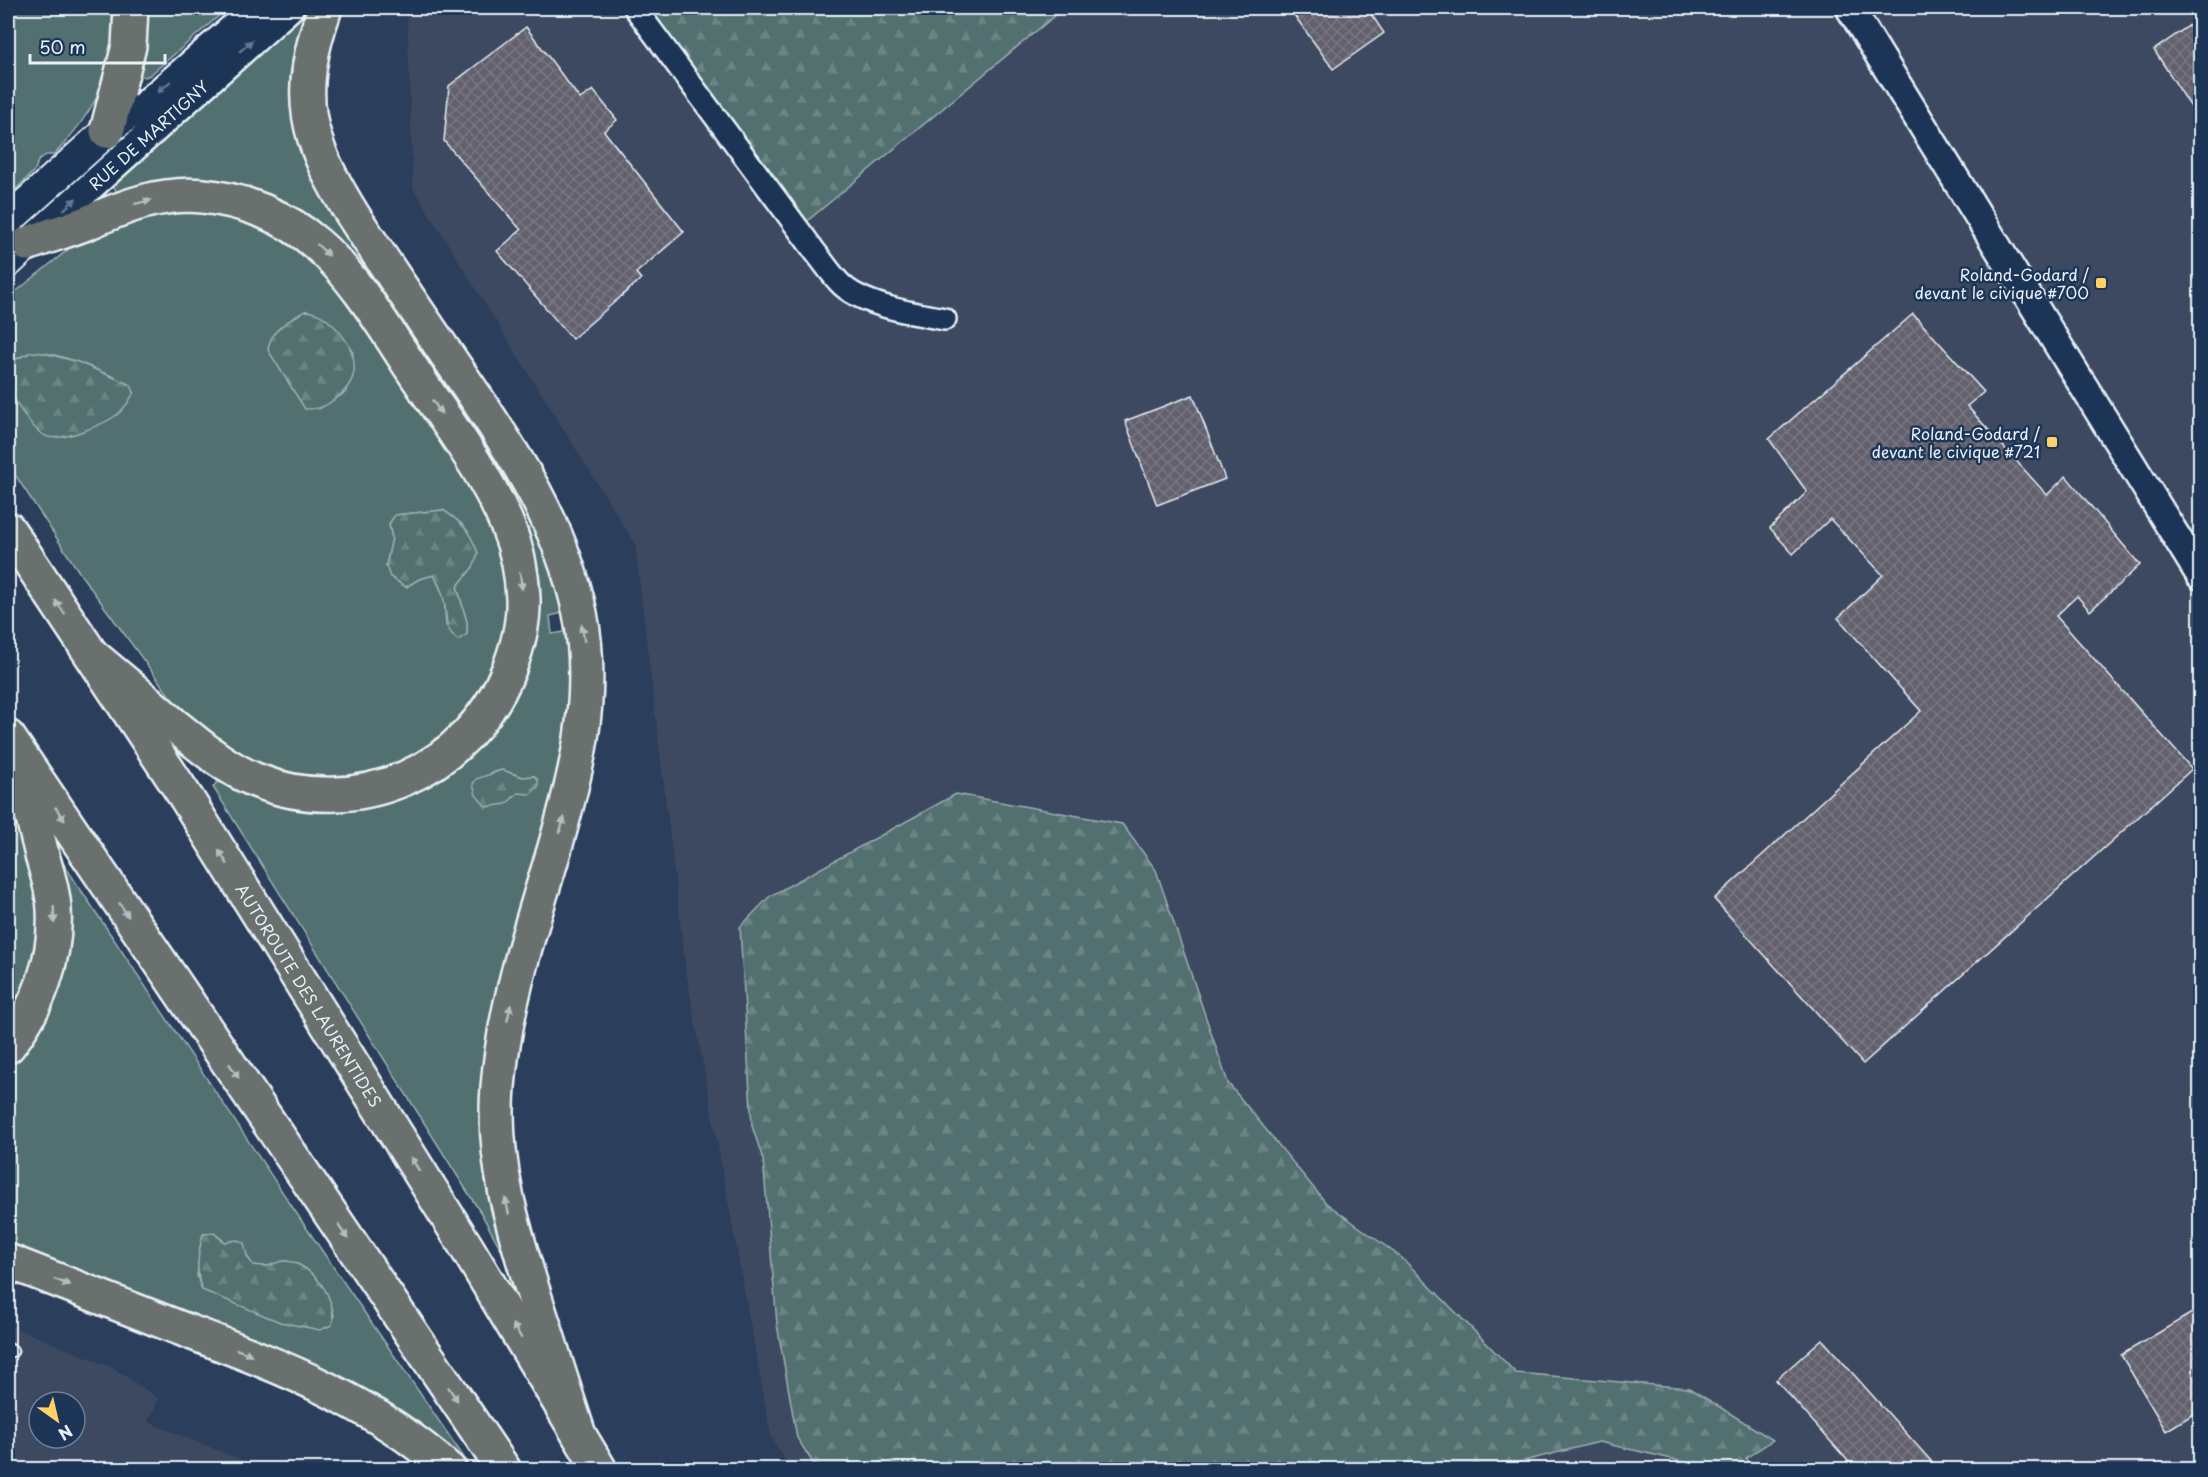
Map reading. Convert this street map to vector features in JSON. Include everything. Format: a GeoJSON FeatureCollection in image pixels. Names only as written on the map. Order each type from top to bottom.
{"type":"FeatureCollection","features":[{"type":"Feature","properties":{"kind":"highway"},"geometry":{"type":"LineString","coordinates":[[106,131],[127,61],[131,30],[130,8]]}},
{"type":"Feature","properties":{"kind":"highway"},"geometry":{"type":"LineString","coordinates":[[324,8],[307,78],[309,118],[319,153],[333,183],[354,216],[509,447],[533,487],[560,545],[570,574],[582,627],[587,678],[581,748],[564,819],[512,1001],[502,1052],[497,1107],[499,1153],[510,1217],[579,1435]]}},
{"type":"Feature","properties":{"kind":"highway"},"geometry":{"type":"LineString","coordinates":[[14,242],[126,206],[162,197],[181,196],[219,198],[257,208],[306,234],[332,258],[359,292],[473,461],[492,492],[507,524],[520,571],[523,600],[520,633],[505,679],[489,709],[468,736],[441,759],[401,780],[369,789],[335,794],[302,792],[272,785],[242,774],[200,746],[93,656]]}},
{"type":"Feature","properties":{"kind":"highway","name":"AUTOROUTE DES LAURENTIDES"},"geometry":{"type":"LineString","coordinates":[[8,528],[194,809],[467,1248],[600,1470]]}},
{"type":"Feature","properties":{"kind":"highway"},"geometry":{"type":"LineString","coordinates":[[8,1046],[30,1014],[41,989],[51,955],[55,921],[49,876],[11,742]]}},
{"type":"Feature","properties":{"kind":"highway"},"geometry":{"type":"LineString","coordinates":[[11,742],[504,1470]]}},
{"type":"Feature","properties":{"kind":"highway"},"geometry":{"type":"LineString","coordinates":[[8,1261],[312,1381],[384,1420],[449,1470]]}},
{"type":"Feature","properties":{"kind":"main road","name":"RUE DE MARTIGNY"},"geometry":{"type":"LineString","coordinates":[[14,242],[106,131]]}},
{"type":"Feature","properties":{"kind":"street","name":"RUE DE MARTIGNY"},"geometry":{"type":"LineString","coordinates":[[106,131],[142,106],[256,8]]}},
{"type":"Feature","properties":{"kind":"street","name":"RUE DE MARTIGNY"},"geometry":{"type":"LineString","coordinates":[[14,242],[289,8]]}},
{"type":"Feature","properties":{"kind":"street"},"geometry":{"type":"LineString","coordinates":[[634,8],[816,253],[844,286],[869,300],[916,314],[945,319]]}},
{"type":"Feature","properties":{"kind":"street"},"geometry":{"type":"LineString","coordinates":[[1850,8],[2200,575]]}},
{"type":"Feature","properties":{"kind":"shaded area"},"geometry":{"type":"Polygon","coordinates":[[[407,8],[2200,8],[2200,1469],[791,1469],[771,1437],[686,972],[635,544],[413,188],[407,8]]]}},
{"type":"Feature","properties":{"kind":"shaded area"},"geometry":{"type":"Polygon","coordinates":[[[8,1325],[114,1368],[159,1399],[148,1422],[264,1469],[8,1469],[8,1325]]]}},
{"type":"Feature","properties":{"kind":"green space"},"geometry":{"type":"Polygon","coordinates":[[[8,8],[115,8],[115,41],[108,73],[85,117],[54,155],[46,155],[38,161],[35,170],[8,197],[8,8]]]}},
{"type":"Feature","properties":{"kind":"green space"},"geometry":{"type":"Polygon","coordinates":[[[143,8],[228,8],[145,77],[137,74],[143,8]]]}},
{"type":"Feature","properties":{"kind":"green space"},"geometry":{"type":"Polygon","coordinates":[[[308,8],[314,8],[295,78],[531,506],[568,612],[550,616],[552,634],[571,631],[571,724],[496,1008],[510,1266],[482,1215],[213,787],[222,777],[406,794],[446,774],[484,743],[514,701],[535,646],[538,594],[342,247],[323,227],[287,203],[252,189],[216,180],[182,179],[158,183],[119,196],[111,182],[308,8]],[[502,770],[491,773],[506,804],[534,776],[523,777],[502,770]]]}},
{"type":"Feature","properties":{"kind":"green space"},"geometry":{"type":"Polygon","coordinates":[[[635,8],[1064,8],[806,222],[635,8]]]}},
{"type":"Feature","properties":{"kind":"green space"},"geometry":{"type":"Polygon","coordinates":[[[160,211],[219,211],[268,230],[293,245],[318,267],[339,293],[454,459],[489,516],[500,541],[510,616],[486,689],[446,739],[384,772],[337,781],[285,775],[228,754],[183,714],[81,575],[8,464],[8,381],[15,400],[38,431],[115,377],[74,361],[43,353],[29,354],[17,359],[8,370],[8,298],[86,235],[160,211]],[[305,311],[277,330],[319,409],[346,392],[353,353],[334,326],[305,311]],[[443,510],[395,515],[389,524],[392,538],[386,566],[406,587],[434,574],[444,598],[446,626],[467,634],[467,622],[457,586],[473,567],[471,539],[460,522],[443,510]]]}},
{"type":"Feature","properties":{"kind":"green space"},"geometry":{"type":"Polygon","coordinates":[[[305,311],[322,316],[336,328],[349,346],[354,365],[350,383],[344,391],[327,404],[314,409],[305,409],[268,350],[269,343],[276,332],[305,311]]]}},
{"type":"Feature","properties":{"kind":"green space"},"geometry":{"type":"Polygon","coordinates":[[[31,352],[78,362],[131,385],[134,392],[121,412],[112,418],[74,434],[48,437],[33,426],[19,407],[7,376],[8,368],[12,363],[31,352]]]}},
{"type":"Feature","properties":{"kind":"green space"},"geometry":{"type":"Polygon","coordinates":[[[443,510],[465,528],[478,553],[473,567],[457,587],[467,622],[467,634],[458,640],[448,627],[443,594],[434,575],[419,579],[406,587],[390,577],[386,566],[392,538],[389,524],[395,515],[443,510]]]}},
{"type":"Feature","properties":{"kind":"green space"},"geometry":{"type":"Polygon","coordinates":[[[502,770],[523,777],[534,776],[538,780],[538,787],[530,794],[518,793],[506,804],[486,807],[476,795],[473,784],[476,779],[502,770]]]}},
{"type":"Feature","properties":{"kind":"green space"},"geometry":{"type":"Polygon","coordinates":[[[956,794],[1122,824],[1156,870],[1228,1083],[1326,1203],[1402,1258],[1516,1373],[1689,1388],[1773,1440],[1746,1458],[1751,1469],[1700,1469],[1689,1463],[1599,1442],[1488,1470],[817,1469],[797,1438],[777,1324],[763,1159],[752,1126],[740,927],[770,896],[956,794]]]}},
{"type":"Feature","properties":{"kind":"green space"},"geometry":{"type":"Polygon","coordinates":[[[8,805],[35,869],[41,897],[35,967],[8,1023],[8,805]]]}},
{"type":"Feature","properties":{"kind":"green space"},"geometry":{"type":"Polygon","coordinates":[[[63,863],[303,1223],[472,1469],[466,1469],[437,1444],[8,1250],[8,1063],[11,1059],[63,863]],[[214,1233],[200,1247],[197,1276],[202,1290],[229,1300],[334,1316],[324,1289],[303,1268],[286,1261],[265,1266],[253,1265],[245,1256],[214,1233]]]}},
{"type":"Feature","properties":{"kind":"green space"},"geometry":{"type":"Polygon","coordinates":[[[214,1233],[224,1242],[237,1240],[244,1243],[247,1256],[253,1265],[265,1266],[286,1261],[296,1264],[314,1276],[321,1284],[331,1304],[332,1325],[320,1330],[280,1322],[202,1290],[198,1269],[201,1241],[203,1234],[214,1233]]]}},
{"type":"Feature","properties":{"kind":"building"},"geometry":{"type":"Polygon","coordinates":[[[1289,8],[1367,8],[1384,33],[1333,69],[1289,8]]]}},
{"type":"Feature","properties":{"kind":"building"},"geometry":{"type":"Polygon","coordinates":[[[2200,18],[2200,121],[2154,50],[2200,18]]]}},
{"type":"Feature","properties":{"kind":"building"},"geometry":{"type":"Polygon","coordinates":[[[526,27],[580,99],[593,90],[617,120],[604,131],[684,232],[636,273],[641,279],[572,339],[497,251],[521,230],[444,141],[449,86],[526,27]]]}},
{"type":"Feature","properties":{"kind":"building"},"geometry":{"type":"Polygon","coordinates":[[[1913,314],[1984,392],[1967,406],[2047,495],[2066,476],[2140,565],[2090,611],[2077,596],[2056,616],[2192,769],[1863,1064],[1714,899],[1921,711],[1838,618],[1883,575],[1830,519],[1793,554],[1770,528],[1807,492],[1769,439],[1913,314]]]}},
{"type":"Feature","properties":{"kind":"building"},"geometry":{"type":"Polygon","coordinates":[[[1193,395],[1225,479],[1157,505],[1125,421],[1193,395]]]}},
{"type":"Feature","properties":{"kind":"building"},"geometry":{"type":"Polygon","coordinates":[[[2200,1308],[2200,1410],[2166,1431],[2121,1355],[2200,1308]]]}},
{"type":"Feature","properties":{"kind":"building"},"geometry":{"type":"Polygon","coordinates":[[[1822,1339],[1939,1470],[1856,1470],[1776,1380],[1822,1339]]]}},
{"type":"Feature","properties":{"kind":"place","name":"Roland-Godard / devant le civique #700"},"geometry":{"type":"Point","coordinates":[2101,283]}},
{"type":"Feature","properties":{"kind":"place","name":"Roland-Godard / devant le civique #721"},"geometry":{"type":"Point","coordinates":[2052,442]}}]}
